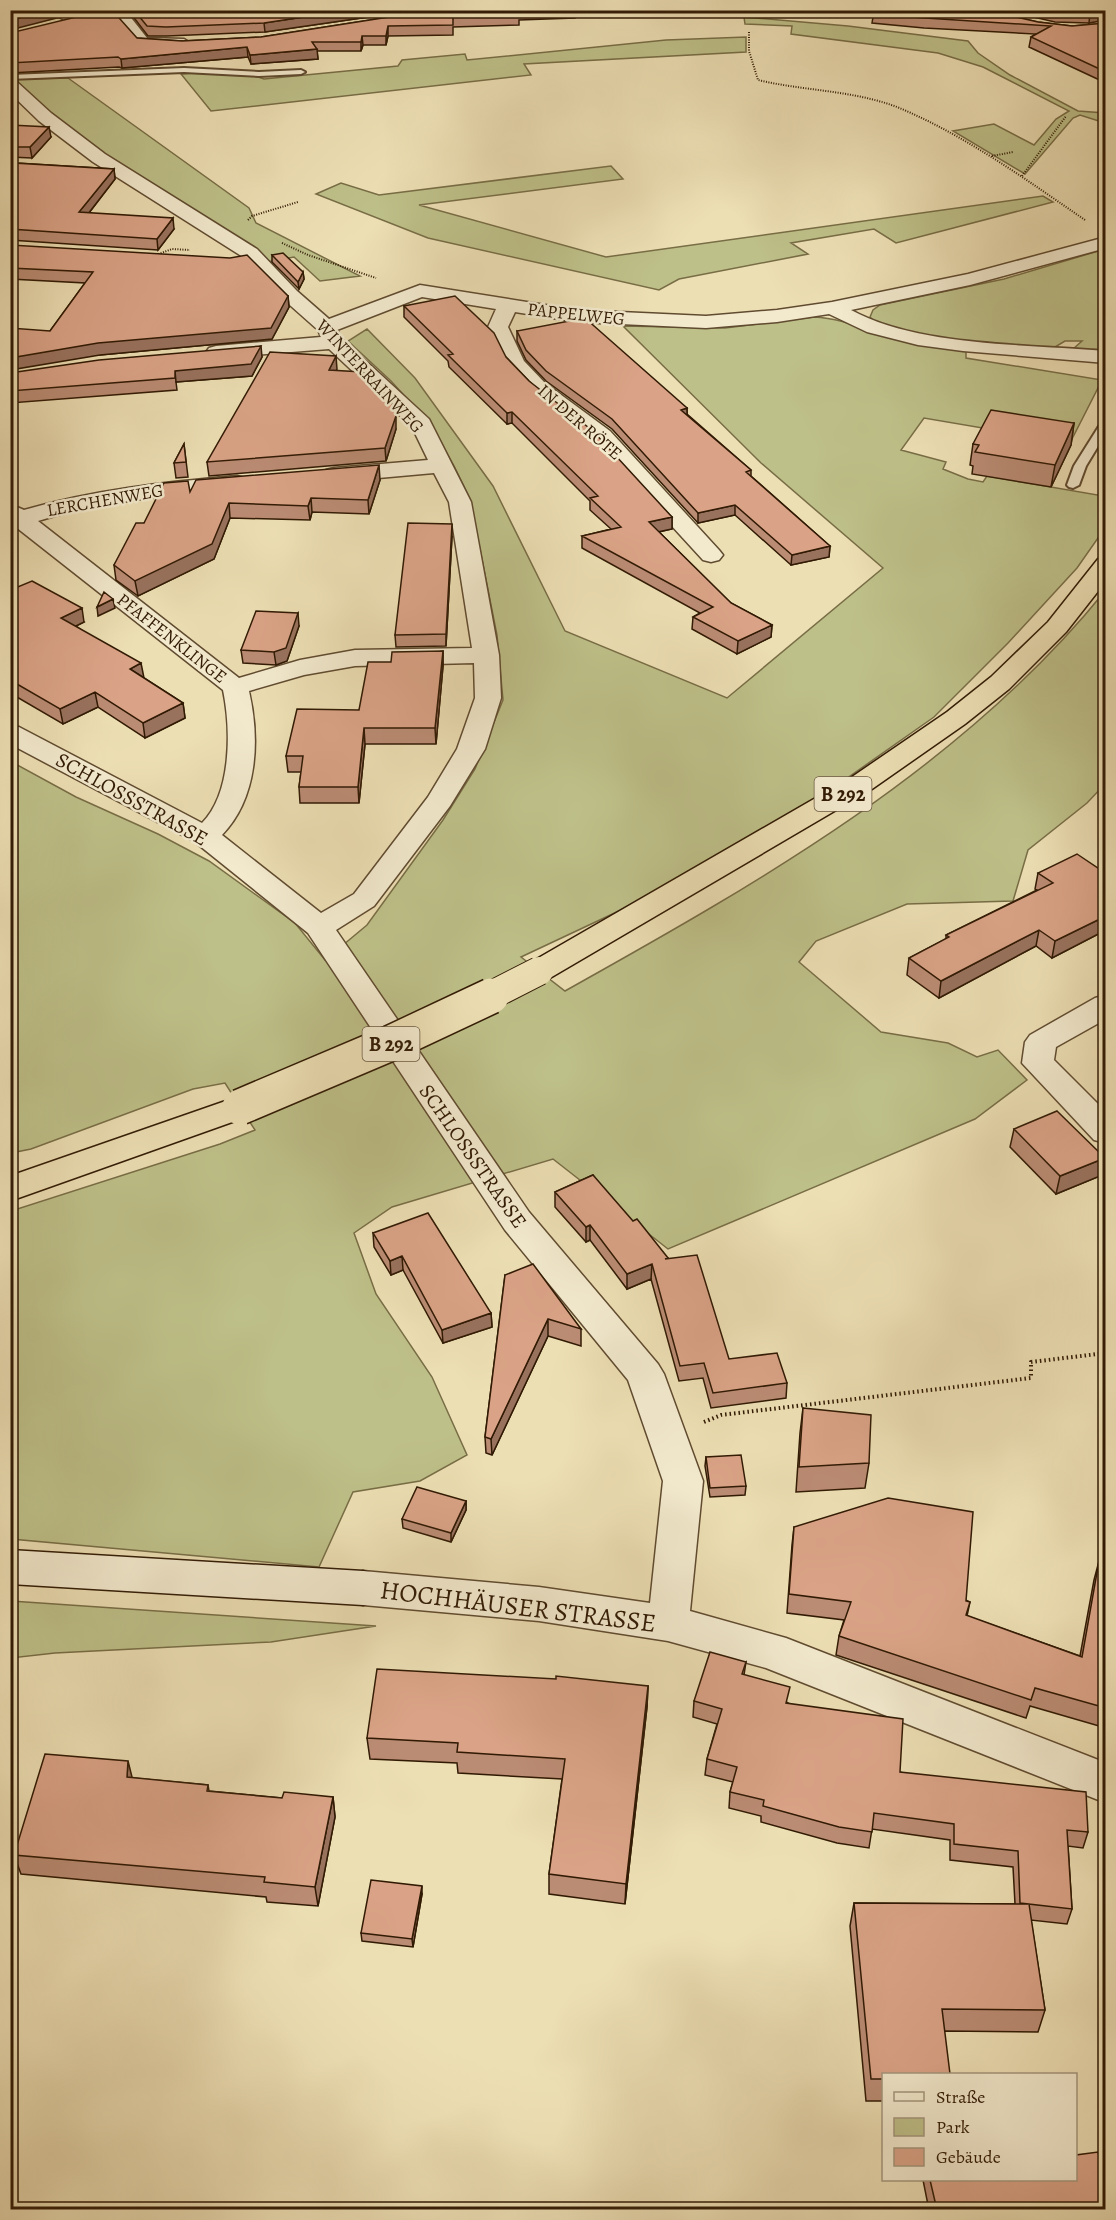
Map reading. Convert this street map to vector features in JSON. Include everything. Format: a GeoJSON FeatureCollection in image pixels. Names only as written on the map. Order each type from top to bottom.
{"type":"FeatureCollection","features":[{"type":"Feature","properties":{"kind":"highway","name":"B 292"},"geometry":{"type":"LineString","coordinates":[[10,1189],[240,1107],[455,1015],[539,971],[862,783],[956,718],[1000,683],[1057,627],[1106,564]]}},
{"type":"Feature","properties":{"kind":"street"},"geometry":{"type":"LineString","coordinates":[[114,11],[143,42],[202,44]]}},
{"type":"Feature","properties":{"kind":"street"},"geometry":{"type":"LineString","coordinates":[[54,18],[80,19]]}},
{"type":"Feature","properties":{"kind":"street","name":"WINTERRAINWEG"},"geometry":{"type":"LineString","coordinates":[[10,84],[45,117],[99,158],[250,253],[421,424],[460,502],[486,655],[488,698],[471,749],[446,790],[364,900],[320,927]]}},
{"type":"Feature","properties":{"kind":"street","name":"PAPPELWEG"},"geometry":{"type":"LineString","coordinates":[[420,291],[577,316],[706,322],[777,316],[832,308],[970,279],[1106,242]]}},
{"type":"Feature","properties":{"kind":"street"},"geometry":{"type":"LineString","coordinates":[[194,354],[330,334],[420,291]]}},
{"type":"Feature","properties":{"kind":"street","name":"IN DER RÖTE"},"geometry":{"type":"LineString","coordinates":[[509,306],[501,316],[498,327],[515,363],[538,387],[602,436],[711,555]]}},
{"type":"Feature","properties":{"kind":"street"},"geometry":{"type":"LineString","coordinates":[[832,308],[850,319],[890,334],[944,344],[1106,357]]}},
{"type":"Feature","properties":{"kind":"street"},"geometry":{"type":"LineString","coordinates":[[312,476],[442,466]]}},
{"type":"Feature","properties":{"kind":"street","name":"LERCHENWEG"},"geometry":{"type":"LineString","coordinates":[[15,515],[135,491],[257,481]]}},
{"type":"Feature","properties":{"kind":"street","name":"PFAFFENKLINGE"},"geometry":{"type":"LineString","coordinates":[[15,515],[235,687],[242,720],[236,791],[222,819],[205,836]]}},
{"type":"Feature","properties":{"kind":"street"},"geometry":{"type":"LineString","coordinates":[[235,687],[300,668],[355,658],[486,655]]}},
{"type":"Feature","properties":{"kind":"street","name":"SCHLOSSSTRASSE"},"geometry":{"type":"LineString","coordinates":[[10,733],[205,836],[320,927],[357,986],[517,1221],[645,1374],[683,1481],[668,1623]]}},
{"type":"Feature","properties":{"kind":"street"},"geometry":{"type":"LineString","coordinates":[[1106,1005],[1041,1042],[1038,1063],[1106,1132]]}},
{"type":"Feature","properties":{"kind":"street","name":"HOCHHÄUSER STRASSE"},"geometry":{"type":"LineString","coordinates":[[10,1567],[363,1588],[539,1604],[668,1623],[771,1651],[1106,1783]]}},
{"type":"Feature","properties":{"kind":"lane"},"geometry":{"type":"LineString","coordinates":[[10,77],[184,70],[260,74],[301,72]]}},
{"type":"Feature","properties":{"kind":"lane"},"geometry":{"type":"LineString","coordinates":[[1073,485],[1080,466],[1106,423]]}},
{"type":"Feature","properties":{"kind":"path"},"geometry":{"type":"LineString","coordinates":[[749,32],[751,60],[758,80],[787,87],[835,91],[896,107],[949,131],[992,156],[1093,226]]}},
{"type":"Feature","properties":{"kind":"path"},"geometry":{"type":"LineString","coordinates":[[1022,176],[1066,116]]}},
{"type":"Feature","properties":{"kind":"path"},"geometry":{"type":"LineString","coordinates":[[992,156],[1013,152]]}},
{"type":"Feature","properties":{"kind":"path"},"geometry":{"type":"LineString","coordinates":[[253,226],[247,220],[252,216],[298,202]]}},
{"type":"Feature","properties":{"kind":"path"},"geometry":{"type":"LineString","coordinates":[[279,241],[308,255],[420,291]]}},
{"type":"Feature","properties":{"kind":"path"},"geometry":{"type":"LineString","coordinates":[[666,1436],[721,1415],[1031,1378],[1031,1362],[1106,1353]]}},
{"type":"Feature","properties":{"kind":"green space"},"geometry":{"type":"Polygon","coordinates":[[[744,17],[848,26],[968,41],[978,53],[1010,75],[1078,111],[1105,113],[1105,123],[1080,115],[1073,118],[1025,174],[953,131],[994,124],[1034,145],[1056,119],[1069,111],[983,67],[938,53],[791,34],[792,26],[745,24],[744,17]]]}},
{"type":"Feature","properties":{"kind":"green space"},"geometry":{"type":"Polygon","coordinates":[[[746,37],[746,52],[524,64],[531,75],[211,111],[181,74],[237,70],[264,79],[398,66],[402,60],[465,54],[467,60],[666,40],[746,37]]]}},
{"type":"Feature","properties":{"kind":"green space"},"geometry":{"type":"Polygon","coordinates":[[[68,78],[249,208],[256,223],[360,276],[320,281],[294,257],[267,262],[66,130],[13,79],[68,78]]]}},
{"type":"Feature","properties":{"kind":"green space"},"geometry":{"type":"Polygon","coordinates":[[[611,166],[623,179],[419,205],[606,257],[1043,196],[1053,202],[896,243],[874,229],[791,243],[808,254],[679,279],[659,290],[428,238],[316,194],[341,183],[379,195],[611,166]]]}},
{"type":"Feature","properties":{"kind":"green space"},"geometry":{"type":"Polygon","coordinates":[[[1105,249],[1105,350],[1073,349],[1082,341],[1065,341],[1050,350],[923,337],[876,322],[870,317],[873,310],[880,305],[1004,279],[1105,249]]]}},
{"type":"Feature","properties":{"kind":"green space"},"geometry":{"type":"Polygon","coordinates":[[[814,317],[844,322],[891,338],[919,344],[966,349],[966,358],[1102,380],[1070,443],[924,418],[901,450],[946,462],[943,469],[968,479],[983,482],[987,476],[1103,496],[1105,491],[1105,528],[1077,568],[1008,643],[934,717],[833,788],[655,894],[521,957],[565,991],[784,863],[855,816],[923,766],[988,712],[1049,654],[1105,591],[1105,784],[1087,803],[1028,850],[1013,901],[907,904],[816,941],[799,962],[881,1032],[948,1043],[977,1057],[998,1050],[1027,1080],[975,1119],[668,1249],[553,1159],[392,1207],[354,1233],[376,1294],[432,1377],[467,1455],[420,1481],[353,1492],[319,1567],[11,1539],[11,1211],[220,1144],[255,1130],[225,1083],[193,1089],[31,1149],[11,1153],[10,761],[76,797],[158,834],[209,861],[295,923],[325,960],[367,925],[443,820],[475,769],[503,700],[497,635],[470,499],[431,425],[391,381],[348,341],[367,329],[415,378],[493,486],[565,631],[727,698],[883,568],[761,463],[623,326],[725,328],[814,317]]]}},
{"type":"Feature","properties":{"kind":"green space"},"geometry":{"type":"Polygon","coordinates":[[[10,1601],[376,1626],[271,1642],[55,1653],[11,1658],[10,1601]]]}},
{"type":"Feature","properties":{"kind":"building"},"geometry":{"type":"Polygon","coordinates":[[[10,10],[49,10],[10,20],[10,10]]]}},
{"type":"Feature","properties":{"kind":"building"},"geometry":{"type":"Polygon","coordinates":[[[112,10],[137,38],[182,41],[261,37],[434,10],[518,10],[518,16],[453,17],[453,25],[388,26],[386,36],[362,36],[361,42],[312,42],[317,49],[250,55],[247,47],[121,59],[118,57],[10,63],[10,33],[112,10]]]}},
{"type":"Feature","properties":{"kind":"building"},"geometry":{"type":"Polygon","coordinates":[[[134,10],[350,10],[264,23],[166,27],[147,26],[134,10]]]}},
{"type":"Feature","properties":{"kind":"building"},"geometry":{"type":"Polygon","coordinates":[[[875,10],[985,10],[1038,22],[1072,26],[1106,23],[1106,72],[1031,37],[1051,26],[873,14],[875,10]]]}},
{"type":"Feature","properties":{"kind":"building"},"geometry":{"type":"Polygon","coordinates":[[[1048,10],[1106,10],[1106,11],[1090,13],[1048,10]]]}},
{"type":"Feature","properties":{"kind":"building"},"geometry":{"type":"Polygon","coordinates":[[[10,125],[49,127],[30,147],[10,147],[10,125]]]}},
{"type":"Feature","properties":{"kind":"building"},"geometry":{"type":"Polygon","coordinates":[[[10,161],[114,169],[79,212],[173,218],[157,239],[10,229],[10,161]]]}},
{"type":"Feature","properties":{"kind":"building"},"geometry":{"type":"Polygon","coordinates":[[[10,245],[230,258],[247,255],[288,296],[271,328],[98,343],[10,358],[10,328],[50,331],[93,272],[10,268],[10,245]]]}},
{"type":"Feature","properties":{"kind":"building"},"geometry":{"type":"Polygon","coordinates":[[[283,253],[303,272],[298,282],[272,255],[283,253]]]}},
{"type":"Feature","properties":{"kind":"building"},"geometry":{"type":"Polygon","coordinates":[[[455,296],[494,333],[506,357],[529,381],[593,431],[672,517],[649,522],[731,603],[772,625],[738,641],[693,617],[713,607],[582,536],[621,527],[590,498],[598,496],[512,412],[507,413],[448,355],[453,354],[404,306],[455,296]]]}},
{"type":"Feature","properties":{"kind":"building"},"geometry":{"type":"Polygon","coordinates":[[[585,318],[687,408],[681,410],[751,470],[746,472],[830,546],[792,555],[735,505],[698,513],[612,419],[546,371],[526,350],[517,331],[585,318]]]}},
{"type":"Feature","properties":{"kind":"building"},"geometry":{"type":"Polygon","coordinates":[[[261,346],[251,364],[175,371],[175,378],[10,391],[10,373],[99,360],[261,346]]]}},
{"type":"Feature","properties":{"kind":"building"},"geometry":{"type":"Polygon","coordinates":[[[270,352],[336,356],[329,370],[363,372],[382,390],[396,409],[396,416],[385,448],[207,462],[270,352]]]}},
{"type":"Feature","properties":{"kind":"building"},"geometry":{"type":"Polygon","coordinates":[[[991,410],[1074,423],[1055,465],[975,452],[979,445],[973,444],[991,410]]]}},
{"type":"Feature","properties":{"kind":"building"},"geometry":{"type":"Polygon","coordinates":[[[184,444],[186,462],[174,463],[184,444]]]}},
{"type":"Feature","properties":{"kind":"building"},"geometry":{"type":"Polygon","coordinates":[[[379,465],[368,500],[311,498],[308,506],[229,503],[212,544],[135,581],[114,565],[136,523],[144,523],[164,483],[188,481],[190,492],[196,480],[379,465]]]}},
{"type":"Feature","properties":{"kind":"building"},"geometry":{"type":"Polygon","coordinates":[[[408,523],[452,524],[446,634],[395,635],[408,523]]]}},
{"type":"Feature","properties":{"kind":"building"},"geometry":{"type":"Polygon","coordinates":[[[32,581],[82,608],[61,618],[141,663],[130,669],[183,703],[143,723],[95,692],[60,709],[10,680],[10,588],[13,589],[32,581]]]}},
{"type":"Feature","properties":{"kind":"building"},"geometry":{"type":"Polygon","coordinates":[[[104,592],[113,599],[97,607],[104,592]]]}},
{"type":"Feature","properties":{"kind":"building"},"geometry":{"type":"Polygon","coordinates":[[[256,611],[298,613],[286,648],[274,652],[241,650],[256,611]]]}},
{"type":"Feature","properties":{"kind":"building"},"geometry":{"type":"Polygon","coordinates":[[[443,651],[435,728],[364,728],[358,787],[299,787],[303,756],[286,756],[297,709],[359,710],[368,662],[391,662],[392,652],[443,651]]]}},
{"type":"Feature","properties":{"kind":"building"},"geometry":{"type":"Polygon","coordinates":[[[1077,854],[1101,870],[1106,867],[1106,916],[1055,941],[1039,930],[941,981],[909,958],[949,937],[946,935],[1053,883],[1038,873],[1077,854]]]}},
{"type":"Feature","properties":{"kind":"building"},"geometry":{"type":"Polygon","coordinates":[[[1057,1111],[1105,1158],[1060,1176],[1014,1129],[1057,1111]]]}},
{"type":"Feature","properties":{"kind":"building"},"geometry":{"type":"Polygon","coordinates":[[[593,1175],[633,1221],[637,1219],[668,1258],[665,1259],[697,1255],[729,1359],[777,1353],[787,1383],[713,1393],[704,1363],[680,1366],[652,1264],[627,1274],[590,1225],[586,1227],[555,1192],[593,1175]]]}},
{"type":"Feature","properties":{"kind":"building"},"geometry":{"type":"Polygon","coordinates":[[[428,1213],[491,1313],[442,1330],[402,1256],[390,1261],[373,1233],[428,1213]]]}},
{"type":"Feature","properties":{"kind":"building"},"geometry":{"type":"Polygon","coordinates":[[[533,1264],[581,1329],[548,1319],[491,1439],[485,1437],[505,1275],[533,1264]]]}},
{"type":"Feature","properties":{"kind":"building"},"geometry":{"type":"Polygon","coordinates":[[[803,1408],[871,1415],[869,1463],[799,1467],[803,1408]]]}},
{"type":"Feature","properties":{"kind":"building"},"geometry":{"type":"Polygon","coordinates":[[[741,1455],[746,1486],[710,1488],[706,1457],[741,1455]]]}},
{"type":"Feature","properties":{"kind":"building"},"geometry":{"type":"Polygon","coordinates":[[[417,1487],[466,1501],[451,1533],[402,1519],[417,1487]]]}},
{"type":"Feature","properties":{"kind":"building"},"geometry":{"type":"Polygon","coordinates":[[[888,1498],[973,1512],[966,1601],[970,1602],[966,1615],[1082,1657],[1099,1561],[1106,1562],[1106,1708],[1035,1688],[1031,1700],[839,1636],[851,1602],[789,1594],[794,1527],[888,1498]]]}},
{"type":"Feature","properties":{"kind":"building"},"geometry":{"type":"Polygon","coordinates":[[[710,1652],[746,1662],[742,1674],[790,1687],[786,1703],[903,1719],[900,1772],[1086,1792],[1088,1832],[1067,1830],[1072,1909],[1020,1903],[1018,1851],[954,1844],[954,1824],[874,1813],[872,1832],[839,1827],[763,1806],[764,1800],[730,1792],[737,1767],[707,1759],[722,1709],[694,1701],[710,1652]]]}},
{"type":"Feature","properties":{"kind":"building"},"geometry":{"type":"Polygon","coordinates":[[[377,1669],[556,1679],[556,1676],[648,1686],[626,1884],[549,1874],[565,1759],[457,1752],[458,1743],[367,1738],[377,1669]]]}},
{"type":"Feature","properties":{"kind":"building"},"geometry":{"type":"Polygon","coordinates":[[[45,1754],[128,1761],[127,1777],[208,1785],[207,1791],[282,1798],[284,1792],[333,1797],[315,1887],[264,1882],[265,1877],[14,1855],[45,1754]]]}},
{"type":"Feature","properties":{"kind":"building"},"geometry":{"type":"Polygon","coordinates":[[[371,1880],[422,1886],[412,1939],[361,1933],[371,1880]]]}},
{"type":"Feature","properties":{"kind":"building"},"geometry":{"type":"Polygon","coordinates":[[[854,1903],[1029,1904],[1045,2010],[942,2009],[950,2073],[882,2073],[882,2079],[871,2079],[854,1903]]]}},
{"type":"Feature","properties":{"kind":"building"},"geometry":{"type":"Polygon","coordinates":[[[1098,2152],[1106,2180],[1106,2210],[937,2210],[930,2181],[1077,2181],[1077,2155],[1098,2152]]]}}]}
